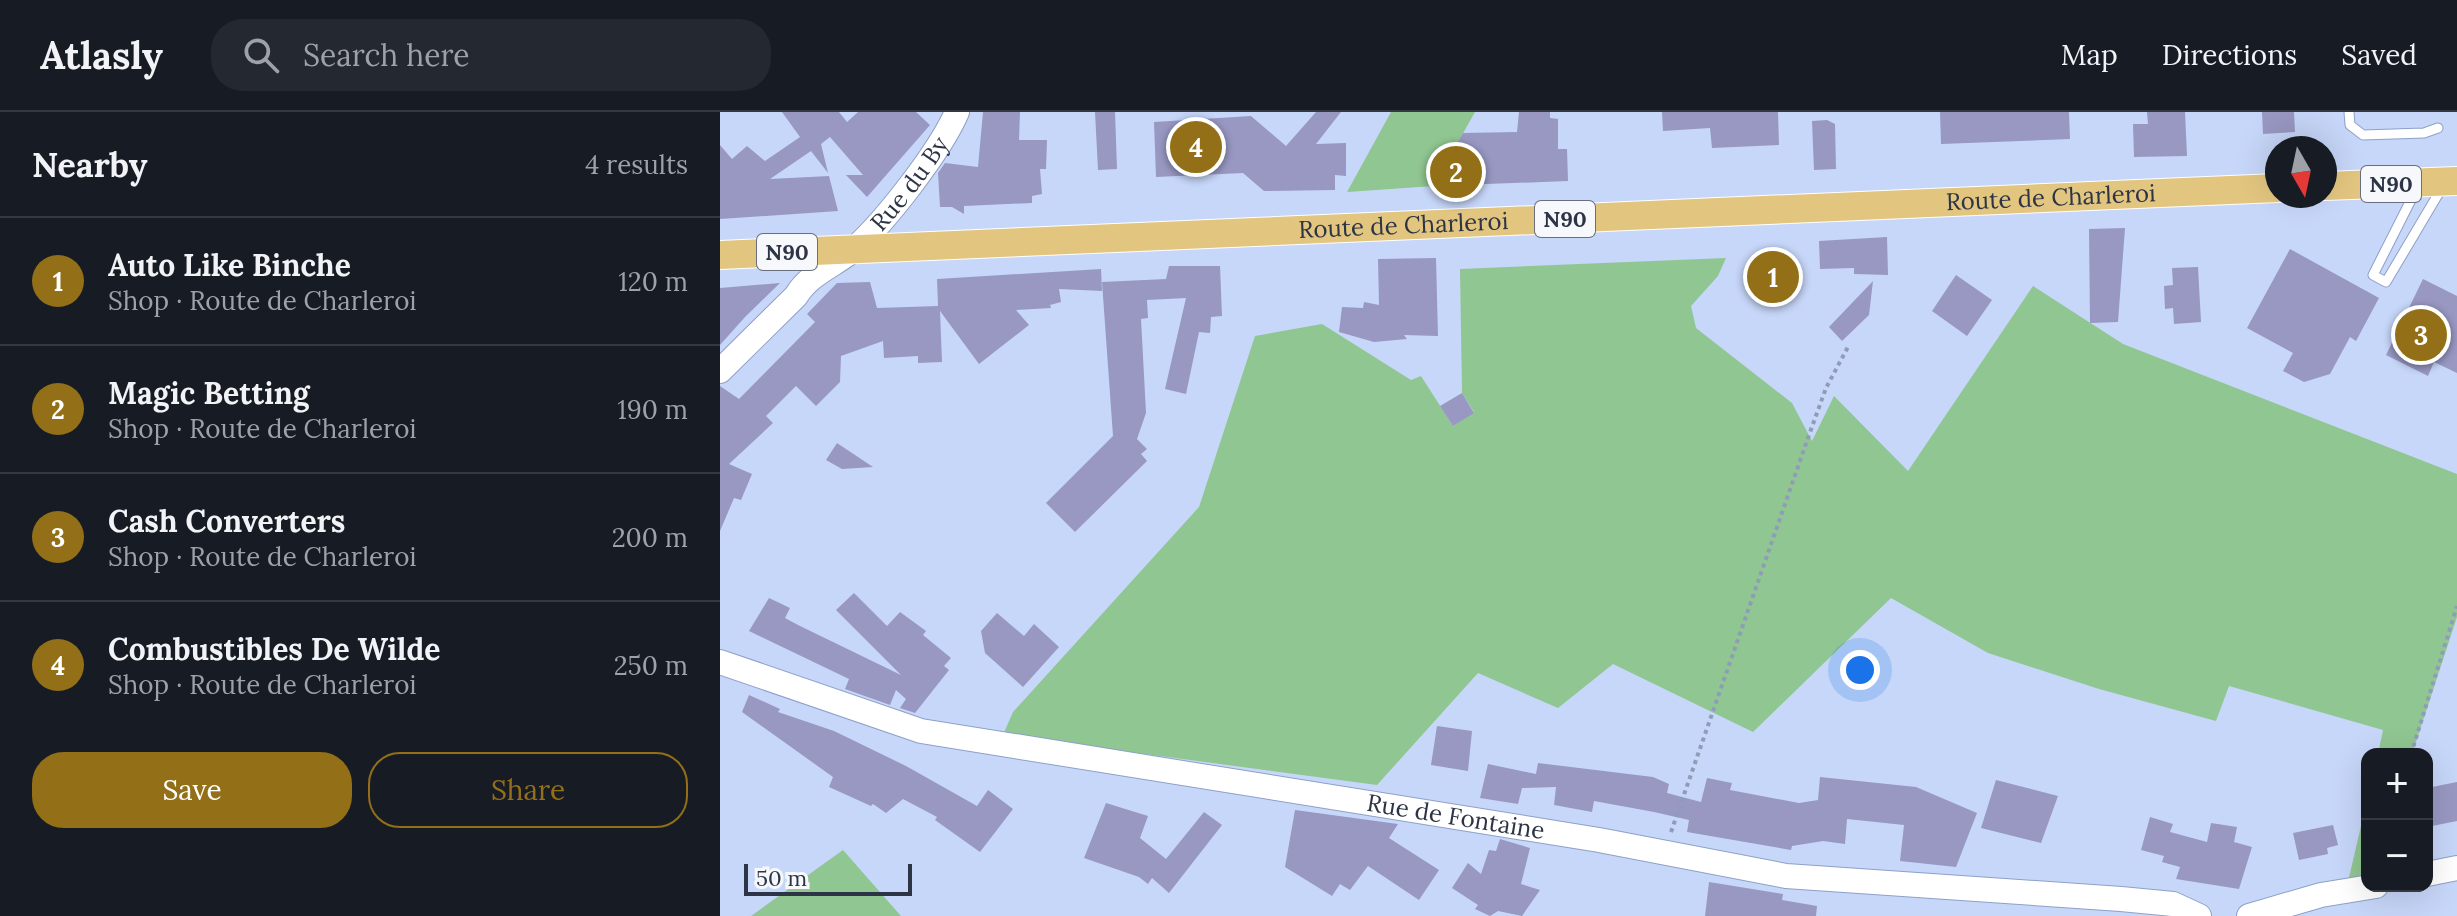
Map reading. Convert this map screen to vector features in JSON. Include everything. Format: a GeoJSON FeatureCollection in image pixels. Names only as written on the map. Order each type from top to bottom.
{"type":"FeatureCollection","features":[{"type":"Feature","properties":{"kind":"main road","name":"N90"},"geometry":{"type":"LineString","coordinates":[[2337,186],[2441,182]]}},
{"type":"Feature","properties":{"kind":"main road","name":"Route de Charleroi"},"geometry":{"type":"LineString","coordinates":[[720,255],[2265,189]]}},
{"type":"Feature","properties":{"kind":"street","name":"Rue du By"},"geometry":{"type":"LineString","coordinates":[[720,371],[796,296],[803,283],[853,249],[896,202],[957,112]]}},
{"type":"Feature","properties":{"kind":"street","name":"Rue de Fontaine"},"geometry":{"type":"LineString","coordinates":[[720,662],[921,731],[1802,878],[2173,904],[2199,916]]}},
{"type":"Feature","properties":{"kind":"street"},"geometry":{"type":"LineString","coordinates":[[2433,873],[2457,868]]}},
{"type":"Feature","properties":{"kind":"street"},"geometry":{"type":"LineString","coordinates":[[2249,916],[2321,895],[2361,888]]}},
{"type":"Feature","properties":{"kind":"lane"},"geometry":{"type":"LineString","coordinates":[[2349,112],[2350,125],[2363,135],[2424,133],[2438,128]]}},
{"type":"Feature","properties":{"kind":"lane"},"geometry":{"type":"LineString","coordinates":[[2441,182],[2386,282],[2373,275],[2441,182]]}},
{"type":"Feature","properties":{"kind":"path"},"geometry":{"type":"LineString","coordinates":[[1666,853],[1809,435],[1826,388],[1849,345]]}},
{"type":"Feature","properties":{"kind":"path"},"geometry":{"type":"LineString","coordinates":[[2413,748],[2457,606]]}},
{"type":"Feature","properties":{"kind":"green space"},"geometry":{"type":"Polygon","coordinates":[[[1391,112],[1475,112],[1452,153],[1432,153],[1434,186],[1347,192],[1391,112]]]}},
{"type":"Feature","properties":{"kind":"green space"},"geometry":{"type":"Polygon","coordinates":[[[1726,258],[1718,276],[1691,306],[1696,328],[1792,403],[1812,441],[1834,396],[1908,471],[2033,286],[2123,344],[2457,474],[2457,617],[2414,748],[2379,748],[2383,730],[2229,686],[2216,721],[2099,689],[1988,653],[1891,598],[1753,732],[1613,664],[1558,708],[1478,673],[1377,785],[1003,735],[1013,712],[1199,507],[1255,336],[1322,324],[1411,380],[1421,376],[1453,426],[1474,412],[1462,393],[1460,269],[1726,258]]]}},
{"type":"Feature","properties":{"kind":"green space"},"geometry":{"type":"Polygon","coordinates":[[[2361,826],[2361,880],[2348,882],[2361,826]]]}},
{"type":"Feature","properties":{"kind":"green space"},"geometry":{"type":"Polygon","coordinates":[[[843,850],[901,916],[751,916],[843,850]]]}},
{"type":"Feature","properties":{"kind":"building"},"geometry":{"type":"Polygon","coordinates":[[[782,112],[839,112],[847,122],[858,112],[916,112],[930,125],[867,197],[846,175],[863,175],[830,137],[821,144],[828,173],[811,151],[770,179],[829,176],[838,211],[720,219],[720,145],[732,159],[747,146],[765,161],[800,137],[782,112]]]}},
{"type":"Feature","properties":{"kind":"building"},"geometry":{"type":"Polygon","coordinates":[[[983,112],[1020,112],[1019,140],[1047,140],[1046,169],[1040,169],[1042,194],[1032,196],[1032,203],[964,206],[964,214],[952,207],[940,207],[938,173],[945,163],[978,167],[983,112]]]}},
{"type":"Feature","properties":{"kind":"building"},"geometry":{"type":"Polygon","coordinates":[[[1095,112],[1115,112],[1117,169],[1098,170],[1095,112]]]}},
{"type":"Feature","properties":{"kind":"building"},"geometry":{"type":"Polygon","coordinates":[[[1316,112],[1341,112],[1316,144],[1346,143],[1346,176],[1335,175],[1335,190],[1264,191],[1243,173],[1156,177],[1154,122],[1251,116],[1286,146],[1316,112]]]}},
{"type":"Feature","properties":{"kind":"building"},"geometry":{"type":"Polygon","coordinates":[[[1519,112],[1550,112],[1550,118],[1558,119],[1558,149],[1567,149],[1568,181],[1434,186],[1432,154],[1452,153],[1463,133],[1517,132],[1519,112]]]}},
{"type":"Feature","properties":{"kind":"building"},"geometry":{"type":"Polygon","coordinates":[[[1662,112],[1778,112],[1779,145],[1712,148],[1710,128],[1663,131],[1662,112]]]}},
{"type":"Feature","properties":{"kind":"building"},"geometry":{"type":"Polygon","coordinates":[[[1940,112],[2069,112],[2070,139],[1941,144],[1940,112]]]}},
{"type":"Feature","properties":{"kind":"building"},"geometry":{"type":"Polygon","coordinates":[[[2147,112],[2185,112],[2187,156],[2134,157],[2133,124],[2148,124],[2147,112]]]}},
{"type":"Feature","properties":{"kind":"building"},"geometry":{"type":"Polygon","coordinates":[[[2262,112],[2294,112],[2295,132],[2263,134],[2262,112]]]}},
{"type":"Feature","properties":{"kind":"building"},"geometry":{"type":"Polygon","coordinates":[[[1827,120],[1835,124],[1836,169],[1814,170],[1812,121],[1827,120]]]}},
{"type":"Feature","properties":{"kind":"building"},"geometry":{"type":"Polygon","coordinates":[[[2125,228],[2118,322],[2090,323],[2089,229],[2125,228]]]}},
{"type":"Feature","properties":{"kind":"building"},"geometry":{"type":"Polygon","coordinates":[[[1887,237],[1888,275],[1854,274],[1854,268],[1820,269],[1819,241],[1887,237]]]}},
{"type":"Feature","properties":{"kind":"building"},"geometry":{"type":"Polygon","coordinates":[[[2290,249],[2379,298],[2356,341],[2350,337],[2330,374],[2304,382],[2283,371],[2293,353],[2247,328],[2290,249]]]}},
{"type":"Feature","properties":{"kind":"building"},"geometry":{"type":"Polygon","coordinates":[[[1436,258],[1438,336],[1404,335],[1407,339],[1374,342],[1339,332],[1342,307],[1363,308],[1364,302],[1379,305],[1378,259],[1436,258]]]}},
{"type":"Feature","properties":{"kind":"building"},"geometry":{"type":"Polygon","coordinates":[[[1169,266],[1220,266],[1222,316],[1211,317],[1210,333],[1199,332],[1186,394],[1165,389],[1186,298],[1147,300],[1148,318],[1141,319],[1146,413],[1137,439],[1147,449],[1141,454],[1147,461],[1075,532],[1046,503],[1113,436],[1102,282],[1166,279],[1169,266]]]}},
{"type":"Feature","properties":{"kind":"building"},"geometry":{"type":"Polygon","coordinates":[[[2198,267],[2201,322],[2174,324],[2173,308],[2165,309],[2164,286],[2173,285],[2172,268],[2198,267]]]}},
{"type":"Feature","properties":{"kind":"building"},"geometry":{"type":"Polygon","coordinates":[[[1101,269],[1102,291],[1059,289],[1061,302],[1050,305],[1051,308],[1016,310],[1029,325],[979,364],[940,311],[942,362],[918,363],[918,356],[884,358],[883,341],[841,356],[840,382],[816,406],[796,386],[766,416],[773,423],[729,464],[752,474],[741,500],[734,498],[720,531],[720,386],[739,399],[815,322],[807,314],[837,283],[870,282],[877,308],[938,306],[937,279],[1101,269]]]}},
{"type":"Feature","properties":{"kind":"building"},"geometry":{"type":"Polygon","coordinates":[[[1956,275],[1992,300],[1967,336],[1932,311],[1956,275]]]}},
{"type":"Feature","properties":{"kind":"building"},"geometry":{"type":"Polygon","coordinates":[[[2423,279],[2457,296],[2457,373],[2434,362],[2428,376],[2386,355],[2423,279]]]}},
{"type":"Feature","properties":{"kind":"building"},"geometry":{"type":"Polygon","coordinates":[[[1873,281],[1869,315],[1842,341],[1829,327],[1873,281]]]}},
{"type":"Feature","properties":{"kind":"building"},"geometry":{"type":"Polygon","coordinates":[[[780,283],[745,317],[720,345],[720,288],[780,283]]]}},
{"type":"Feature","properties":{"kind":"building"},"geometry":{"type":"Polygon","coordinates":[[[1462,393],[1474,413],[1453,426],[1440,406],[1462,393]]]}},
{"type":"Feature","properties":{"kind":"building"},"geometry":{"type":"Polygon","coordinates":[[[837,443],[873,467],[842,469],[826,460],[837,443]]]}},
{"type":"Feature","properties":{"kind":"building"},"geometry":{"type":"Polygon","coordinates":[[[854,593],[887,626],[900,612],[926,631],[923,635],[951,658],[944,666],[949,670],[915,713],[900,708],[906,699],[896,690],[890,705],[845,689],[849,679],[749,631],[769,598],[790,608],[785,618],[901,675],[836,610],[854,593]]]}},
{"type":"Feature","properties":{"kind":"building"},"geometry":{"type":"Polygon","coordinates":[[[997,613],[1024,636],[1034,624],[1059,647],[1023,687],[985,653],[981,631],[997,613]]]}},
{"type":"Feature","properties":{"kind":"building"},"geometry":{"type":"Polygon","coordinates":[[[749,695],[780,709],[778,712],[834,731],[906,766],[977,806],[988,790],[1013,809],[980,852],[935,820],[937,817],[903,799],[886,813],[873,804],[871,806],[829,787],[833,777],[742,712],[749,695]]]}},
{"type":"Feature","properties":{"kind":"building"},"geometry":{"type":"Polygon","coordinates":[[[1437,726],[1472,731],[1468,771],[1431,765],[1437,726]]]}},
{"type":"Feature","properties":{"kind":"building"},"geometry":{"type":"Polygon","coordinates":[[[1538,763],[1653,777],[1669,784],[1667,793],[1701,802],[1707,778],[1732,783],[1730,790],[1799,803],[1818,800],[1820,777],[1916,787],[1977,813],[1956,867],[1900,861],[1904,825],[1847,819],[1845,844],[1823,841],[1792,846],[1791,850],[1687,832],[1689,820],[1654,812],[1594,801],[1592,812],[1554,805],[1556,787],[1522,788],[1518,804],[1480,798],[1488,764],[1536,774],[1538,763]]]}},
{"type":"Feature","properties":{"kind":"building"},"geometry":{"type":"Polygon","coordinates":[[[1996,780],[2058,796],[2041,843],[1981,828],[1996,780]]]}},
{"type":"Feature","properties":{"kind":"building"},"geometry":{"type":"Polygon","coordinates":[[[2457,782],[2457,821],[2433,826],[2433,787],[2457,782]]]}},
{"type":"Feature","properties":{"kind":"building"},"geometry":{"type":"Polygon","coordinates":[[[1106,803],[1148,816],[1140,838],[1166,859],[1204,812],[1222,825],[1169,893],[1152,878],[1148,884],[1139,877],[1084,858],[1106,803]]]}},
{"type":"Feature","properties":{"kind":"building"},"geometry":{"type":"Polygon","coordinates":[[[1295,810],[1398,824],[1389,838],[1439,870],[1419,900],[1368,866],[1350,890],[1340,884],[1332,896],[1285,867],[1295,810]]]}},
{"type":"Feature","properties":{"kind":"building"},"geometry":{"type":"Polygon","coordinates":[[[2150,817],[2173,824],[2170,832],[2207,842],[2211,823],[2237,827],[2234,842],[2252,847],[2239,889],[2176,879],[2180,867],[2162,862],[2164,856],[2141,850],[2150,817]]]}},
{"type":"Feature","properties":{"kind":"building"},"geometry":{"type":"Polygon","coordinates":[[[2333,825],[2338,845],[2327,848],[2328,854],[2299,860],[2293,833],[2333,825]]]}},
{"type":"Feature","properties":{"kind":"building"},"geometry":{"type":"Polygon","coordinates":[[[1500,839],[1530,848],[1521,884],[1540,890],[1522,916],[1498,911],[1490,916],[1475,909],[1478,905],[1452,888],[1468,863],[1481,874],[1489,850],[1496,851],[1500,839]]]}},
{"type":"Feature","properties":{"kind":"building"},"geometry":{"type":"Polygon","coordinates":[[[1709,882],[1783,894],[1782,900],[1817,906],[1816,916],[1705,916],[1709,882]]]}},
{"type":"Feature","properties":{"kind":"place","name":"Combustibles De Wilde"},"geometry":{"type":"Point","coordinates":[1196,147]}},
{"type":"Feature","properties":{"kind":"place","name":"Magic Betting"},"geometry":{"type":"Point","coordinates":[1456,172]}},
{"type":"Feature","properties":{"kind":"place","name":"Auto Like Binche"},"geometry":{"type":"Point","coordinates":[1773,277]}},
{"type":"Feature","properties":{"kind":"place","name":"Cash Converters"},"geometry":{"type":"Point","coordinates":[2421,335]}}]}
